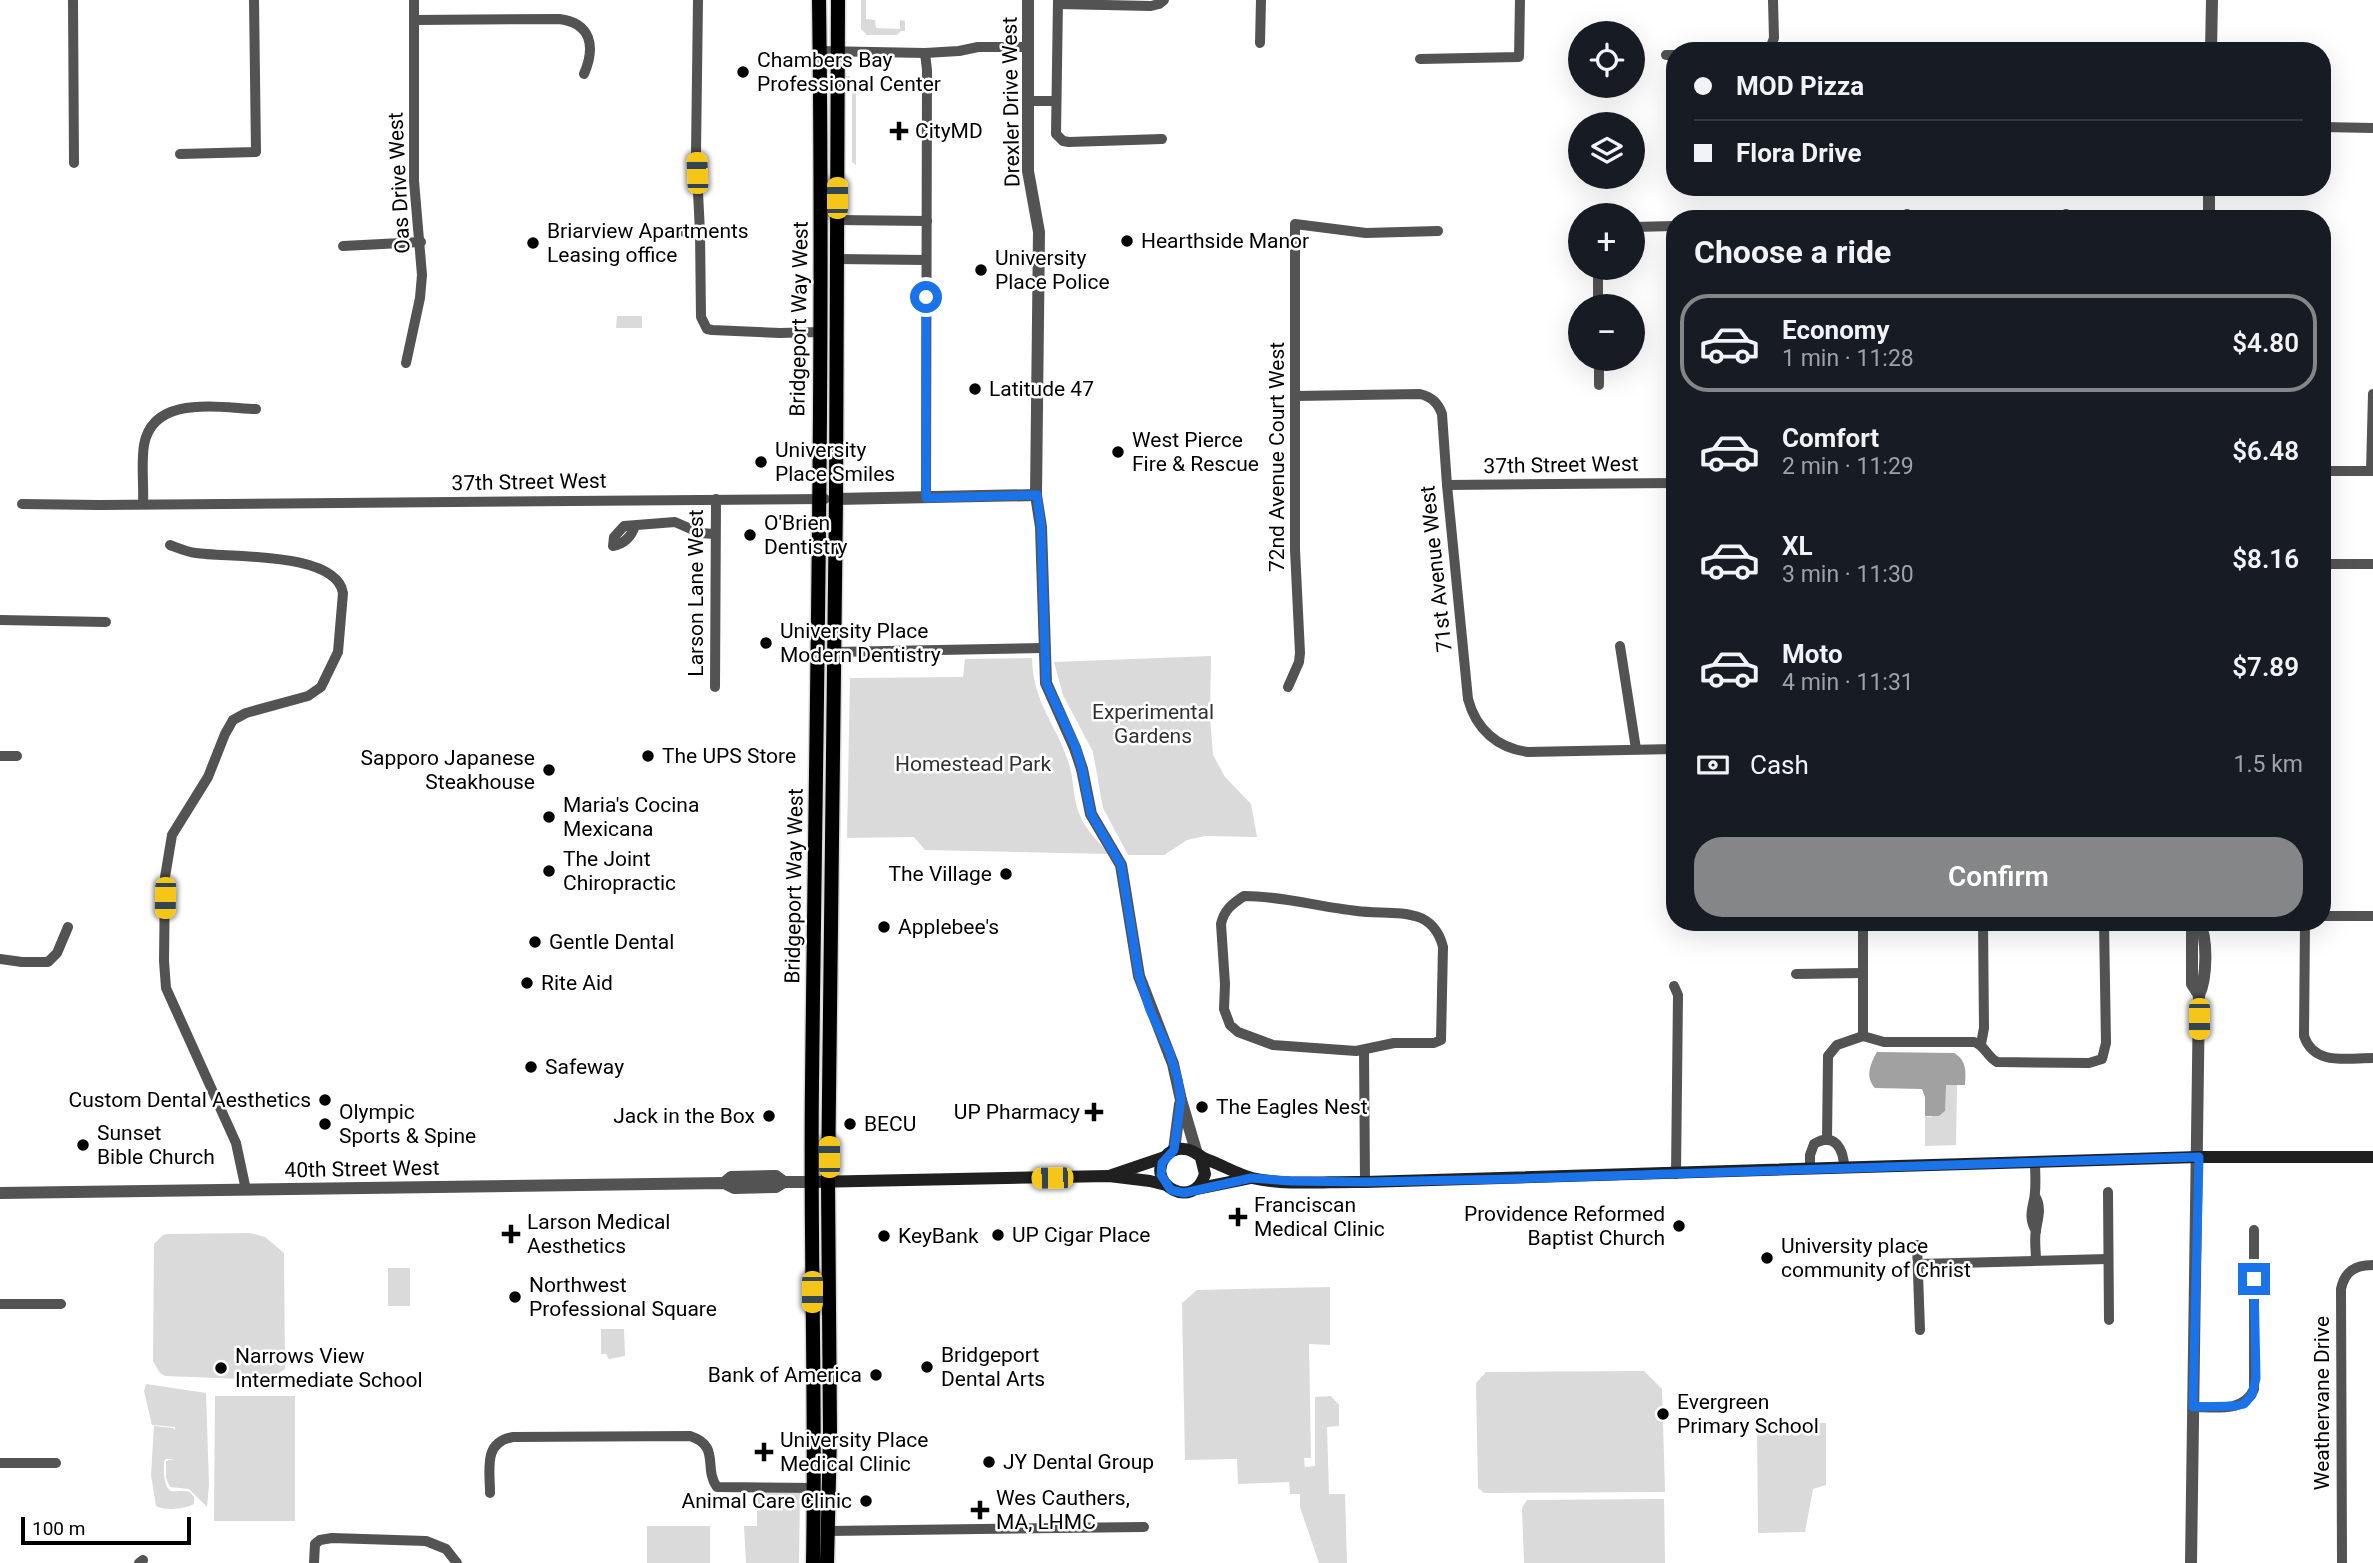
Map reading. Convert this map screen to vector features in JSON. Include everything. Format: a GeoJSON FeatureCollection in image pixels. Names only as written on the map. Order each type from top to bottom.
{"type":"FeatureCollection","features":[{"type":"Feature","properties":{"kind":"main road","name":"Bridgeport Way West"},"geometry":{"type":"LineString","coordinates":[[813,1563],[811,1182],[821,331],[819,0]]}},
{"type":"Feature","properties":{"kind":"main road","name":"Bridgeport Way West"},"geometry":{"type":"LineString","coordinates":[[827,1563],[838,0]]}},
{"type":"Feature","properties":{"kind":"main road"},"geometry":{"type":"LineString","coordinates":[[1251,1178],[1186,1149],[1170,1154],[1161,1168],[1167,1185],[1177,1192],[1190,1192],[1251,1178],[1365,1182],[2199,1157],[2373,1157]]}},
{"type":"Feature","properties":{"kind":"main road","name":"40th Street West"},"geometry":{"type":"LineString","coordinates":[[1109,1176],[1170,1154]]}},
{"type":"Feature","properties":{"kind":"main road"},"geometry":{"type":"LineString","coordinates":[[1196,1189],[1205,1174],[1199,1156]]}},
{"type":"Feature","properties":{"kind":"main road","name":"40th Street West"},"geometry":{"type":"LineString","coordinates":[[811,1182],[1109,1176],[1167,1185]]}},
{"type":"Feature","properties":{"kind":"street"},"geometry":{"type":"LineString","coordinates":[[73,0],[74,163]]}},
{"type":"Feature","properties":{"kind":"street"},"geometry":{"type":"LineString","coordinates":[[180,154],[256,152],[254,0]]}},
{"type":"Feature","properties":{"kind":"street","name":"Oas Drive West"},"geometry":{"type":"LineString","coordinates":[[406,363],[422,285],[421,242],[414,181],[414,0]]}},
{"type":"Feature","properties":{"kind":"street"},"geometry":{"type":"LineString","coordinates":[[698,0],[696,153],[701,317],[707,329],[780,333],[821,331]]}},
{"type":"Feature","properties":{"kind":"street","name":"Drexler Drive West"},"geometry":{"type":"LineString","coordinates":[[1028,0],[1028,171],[1039,232],[1037,495],[1041,527],[1046,683],[1076,748],[1091,814],[1121,865],[1139,976],[1150,1010],[1169,1051],[1199,1156]]}},
{"type":"Feature","properties":{"kind":"street"},"geometry":{"type":"LineString","coordinates":[[1260,43],[1261,0]]}},
{"type":"Feature","properties":{"kind":"street"},"geometry":{"type":"LineString","coordinates":[[1420,59],[1519,57],[1520,0]]}},
{"type":"Feature","properties":{"kind":"street"},"geometry":{"type":"LineString","coordinates":[[1773,0],[1773,42]]}},
{"type":"Feature","properties":{"kind":"street"},"geometry":{"type":"LineString","coordinates":[[2211,42],[2212,0]]}},
{"type":"Feature","properties":{"kind":"street"},"geometry":{"type":"LineString","coordinates":[[1162,2],[1136,6],[1058,2],[1056,101],[1056,134],[1063,141],[1162,139]]}},
{"type":"Feature","properties":{"kind":"street"},"geometry":{"type":"LineString","coordinates":[[414,20],[559,19],[571,22],[584,30],[590,45],[590,59],[584,74]]}},
{"type":"Feature","properties":{"kind":"street"},"geometry":{"type":"LineString","coordinates":[[820,51],[925,53],[978,47],[1028,47]]}},
{"type":"Feature","properties":{"kind":"street"},"geometry":{"type":"LineString","coordinates":[[925,53],[926,498]]}},
{"type":"Feature","properties":{"kind":"street"},"geometry":{"type":"LineString","coordinates":[[1028,102],[1056,101]]}},
{"type":"Feature","properties":{"kind":"street"},"geometry":{"type":"LineString","coordinates":[[2331,127],[2373,128]]}},
{"type":"Feature","properties":{"kind":"street"},"geometry":{"type":"LineString","coordinates":[[837,220],[927,221]]}},
{"type":"Feature","properties":{"kind":"street","name":"72nd Avenue Court West"},"geometry":{"type":"LineString","coordinates":[[1288,687],[1300,653],[1295,550],[1295,224],[1366,233],[1438,231]]}},
{"type":"Feature","properties":{"kind":"street"},"geometry":{"type":"LineString","coordinates":[[1645,227],[1666,226]]}},
{"type":"Feature","properties":{"kind":"street"},"geometry":{"type":"LineString","coordinates":[[675,231],[700,232]]}},
{"type":"Feature","properties":{"kind":"street"},"geometry":{"type":"LineString","coordinates":[[343,246],[421,242]]}},
{"type":"Feature","properties":{"kind":"street"},"geometry":{"type":"LineString","coordinates":[[836,259],[926,260]]}},
{"type":"Feature","properties":{"kind":"street"},"geometry":{"type":"LineString","coordinates":[[1599,371],[1599,385]]}},
{"type":"Feature","properties":{"kind":"street","name":"71st Avenue West"},"geometry":{"type":"LineString","coordinates":[[1296,396],[1420,394],[1439,406],[1443,414],[1447,485],[1468,699],[1480,727],[1499,743],[1518,751],[1636,749]]}},
{"type":"Feature","properties":{"kind":"street"},"geometry":{"type":"LineString","coordinates":[[2331,471],[2372,471],[2373,394]]}},
{"type":"Feature","properties":{"kind":"street"},"geometry":{"type":"LineString","coordinates":[[144,504],[145,443],[157,420],[185,407],[256,409]]}},
{"type":"Feature","properties":{"kind":"street","name":"37th Street West"},"geometry":{"type":"LineString","coordinates":[[1447,485],[1666,483]]}},
{"type":"Feature","properties":{"kind":"street","name":"37th Street West"},"geometry":{"type":"LineString","coordinates":[[22,504],[836,499],[1037,495]]}},
{"type":"Feature","properties":{"kind":"street","name":"Larson Lane West"},"geometry":{"type":"LineString","coordinates":[[715,687],[716,499]]}},
{"type":"Feature","properties":{"kind":"street"},"geometry":{"type":"LineString","coordinates":[[635,526],[675,522],[695,532],[715,534]]}},
{"type":"Feature","properties":{"kind":"street"},"geometry":{"type":"LineString","coordinates":[[170,545],[197,554],[301,562],[333,576],[341,584],[343,593],[338,652],[321,687],[308,696],[233,719],[208,777],[177,825],[168,852],[163,961],[166,988],[233,1135],[243,1167],[246,1190]]}},
{"type":"Feature","properties":{"kind":"street"},"geometry":{"type":"LineString","coordinates":[[2331,564],[2373,564]]}},
{"type":"Feature","properties":{"kind":"street"},"geometry":{"type":"LineString","coordinates":[[0,620],[106,622]]}},
{"type":"Feature","properties":{"kind":"street"},"geometry":{"type":"LineString","coordinates":[[1620,646],[1636,749],[1666,749]]}},
{"type":"Feature","properties":{"kind":"street"},"geometry":{"type":"LineString","coordinates":[[834,652],[1044,648]]}},
{"type":"Feature","properties":{"kind":"street"},"geometry":{"type":"LineString","coordinates":[[0,756],[18,756]]}},
{"type":"Feature","properties":{"kind":"street"},"geometry":{"type":"LineString","coordinates":[[1244,895],[1277,897],[1358,911],[1410,915],[1427,921],[1435,928],[1443,947],[1441,1040],[1364,1050],[1273,1045],[1238,1032],[1230,1025],[1224,1009],[1225,984],[1220,925],[1230,905],[1244,895]]}},
{"type":"Feature","properties":{"kind":"street"},"geometry":{"type":"LineString","coordinates":[[2331,916],[2373,916]]}},
{"type":"Feature","properties":{"kind":"street"},"geometry":{"type":"LineString","coordinates":[[0,959],[48,962],[57,953],[68,927]]}},
{"type":"Feature","properties":{"kind":"street"},"geometry":{"type":"LineString","coordinates":[[1863,931],[1867,1038]]}},
{"type":"Feature","properties":{"kind":"street"},"geometry":{"type":"LineString","coordinates":[[1983,931],[1984,1028],[1981,1044],[1992,1059],[2006,1063],[2089,1063],[2102,1059],[2106,1043],[2104,931]]}},
{"type":"Feature","properties":{"kind":"street"},"geometry":{"type":"LineString","coordinates":[[2305,931],[2304,1036],[2307,1045],[2315,1053],[2328,1059],[2373,1058]]}},
{"type":"Feature","properties":{"kind":"street"},"geometry":{"type":"LineString","coordinates":[[1796,974],[1863,973]]}},
{"type":"Feature","properties":{"kind":"street"},"geometry":{"type":"LineString","coordinates":[[1674,986],[1678,995],[1676,1174]]}},
{"type":"Feature","properties":{"kind":"street"},"geometry":{"type":"LineString","coordinates":[[2191,1563],[2199,1157],[2199,995]]}},
{"type":"Feature","properties":{"kind":"street"},"geometry":{"type":"LineString","coordinates":[[1827,1140],[1828,1056],[1837,1045],[1867,1038],[1981,1044]]}},
{"type":"Feature","properties":{"kind":"street"},"geometry":{"type":"LineString","coordinates":[[1364,1050],[1365,1182]]}},
{"type":"Feature","properties":{"kind":"street","name":"Drexler Drive West"},"geometry":{"type":"LineString","coordinates":[[1170,1154],[1181,1100]]}},
{"type":"Feature","properties":{"kind":"street"},"geometry":{"type":"LineString","coordinates":[[1810,1169],[1810,1155],[1814,1144],[1827,1140],[1833,1140],[1840,1145],[1844,1154],[1844,1168]]}},
{"type":"Feature","properties":{"kind":"street"},"geometry":{"type":"LineString","coordinates":[[2035,1162],[2035,1196],[2031,1203],[2031,1214],[2036,1231],[2036,1260]]}},
{"type":"Feature","properties":{"kind":"street","name":"40th Street West"},"geometry":{"type":"LineString","coordinates":[[0,1193],[724,1183],[734,1188],[776,1187],[783,1182],[811,1182]]}},
{"type":"Feature","properties":{"kind":"street"},"geometry":{"type":"LineString","coordinates":[[2108,1192],[2109,1320]]}},
{"type":"Feature","properties":{"kind":"street"},"geometry":{"type":"LineString","coordinates":[[2193,1407],[2236,1406],[2249,1399],[2254,1390],[2254,1230]]}},
{"type":"Feature","properties":{"kind":"street"},"geometry":{"type":"LineString","coordinates":[[1917,1245],[1920,1330]]}},
{"type":"Feature","properties":{"kind":"street"},"geometry":{"type":"LineString","coordinates":[[1919,1264],[2107,1259]]}},
{"type":"Feature","properties":{"kind":"street","name":"Weathervane Drive"},"geometry":{"type":"LineString","coordinates":[[2342,1563],[2341,1289],[2343,1280],[2354,1268],[2373,1265]]}},
{"type":"Feature","properties":{"kind":"street"},"geometry":{"type":"LineString","coordinates":[[0,1304],[61,1304]]}},
{"type":"Feature","properties":{"kind":"street"},"geometry":{"type":"LineString","coordinates":[[490,1493],[489,1457],[492,1449],[500,1440],[513,1437],[690,1436],[703,1442],[708,1449],[713,1481],[717,1487],[814,1488]]}},
{"type":"Feature","properties":{"kind":"street"},"geometry":{"type":"LineString","coordinates":[[0,1464],[57,1463]]}},
{"type":"Feature","properties":{"kind":"street"},"geometry":{"type":"LineString","coordinates":[[828,1531],[1144,1527]]}},
{"type":"Feature","properties":{"kind":"street"},"geometry":{"type":"LineString","coordinates":[[314,1563],[315,1544],[320,1540],[332,1538],[426,1541],[446,1549],[457,1563]]}},
{"type":"Feature","properties":{"kind":"green space"},"geometry":{"type":"Polygon","coordinates":[[[861,0],[866,0],[866,19],[875,20],[876,28],[900,29],[900,20],[905,21],[905,31],[897,35],[867,35],[861,29],[861,0]]]}},
{"type":"Feature","properties":{"kind":"green space"},"geometry":{"type":"Polygon","coordinates":[[[845,76],[850,76],[850,81],[856,87],[856,165],[852,162],[852,89],[845,81],[845,76]]]}},
{"type":"Feature","properties":{"kind":"green space"},"geometry":{"type":"Polygon","coordinates":[[[617,316],[642,316],[642,328],[616,328],[617,316]]]}},
{"type":"Feature","properties":{"kind":"green space","name":"Homestead Park"},"geometry":{"type":"Polygon","coordinates":[[[1211,656],[1210,716],[1213,755],[1225,777],[1251,804],[1257,837],[1205,836],[1187,840],[1164,855],[1128,855],[1103,808],[1093,752],[1063,695],[1054,662],[1211,656]]]}},
{"type":"Feature","properties":{"kind":"green space","name":"Homestead Park"},"geometry":{"type":"Polygon","coordinates":[[[1032,658],[1036,688],[1063,747],[1079,813],[1087,829],[1109,854],[925,850],[914,837],[847,838],[850,678],[963,677],[965,659],[1032,658]]]}},
{"type":"Feature","properties":{"kind":"green space"},"geometry":{"type":"Polygon","coordinates":[[[1946,1085],[1957,1085],[1956,1145],[1925,1146],[1925,1116],[1931,1117],[1946,1085]]]}},
{"type":"Feature","properties":{"kind":"green space"},"geometry":{"type":"Polygon","coordinates":[[[250,1233],[265,1237],[284,1253],[285,1369],[268,1380],[165,1376],[160,1373],[153,1361],[154,1244],[168,1234],[250,1233]]]}},
{"type":"Feature","properties":{"kind":"green space"},"geometry":{"type":"Polygon","coordinates":[[[388,1268],[410,1268],[410,1306],[388,1306],[388,1268]]]}},
{"type":"Feature","properties":{"kind":"green space"},"geometry":{"type":"Polygon","coordinates":[[[1330,1287],[1330,1345],[1309,1344],[1311,1458],[1304,1458],[1305,1467],[1315,1466],[1315,1397],[1331,1396],[1339,1405],[1339,1426],[1327,1427],[1329,1494],[1345,1494],[1347,1563],[1319,1563],[1300,1507],[1300,1494],[1290,1494],[1289,1482],[1238,1484],[1237,1459],[1185,1460],[1182,1303],[1197,1290],[1330,1287]]]}},
{"type":"Feature","properties":{"kind":"green space"},"geometry":{"type":"Polygon","coordinates":[[[601,1329],[624,1329],[625,1356],[609,1359],[606,1354],[601,1354],[601,1329]]]}},
{"type":"Feature","properties":{"kind":"green space"},"geometry":{"type":"Polygon","coordinates":[[[1644,1371],[1662,1389],[1665,1492],[1484,1493],[1478,1488],[1476,1383],[1486,1372],[1644,1371]]]}},
{"type":"Feature","properties":{"kind":"green space"},"geometry":{"type":"Polygon","coordinates":[[[146,1384],[206,1393],[209,1485],[207,1507],[189,1489],[170,1487],[166,1478],[166,1461],[174,1459],[164,1461],[164,1477],[168,1489],[190,1492],[194,1497],[194,1504],[175,1509],[156,1506],[151,1475],[154,1426],[175,1430],[175,1427],[152,1425],[144,1391],[146,1384]]]}},
{"type":"Feature","properties":{"kind":"green space"},"geometry":{"type":"Polygon","coordinates":[[[215,1396],[295,1396],[295,1521],[214,1521],[215,1396]]]}},
{"type":"Feature","properties":{"kind":"green space"},"geometry":{"type":"Polygon","coordinates":[[[1757,1422],[1826,1423],[1826,1485],[1813,1489],[1805,1532],[1758,1533],[1757,1422]]]}},
{"type":"Feature","properties":{"kind":"green space"},"geometry":{"type":"Polygon","coordinates":[[[757,1491],[800,1492],[799,1563],[746,1563],[744,1526],[757,1526],[757,1491]]]}},
{"type":"Feature","properties":{"kind":"green space"},"geometry":{"type":"Polygon","coordinates":[[[1664,1499],[1665,1563],[1524,1563],[1522,1508],[1527,1500],[1664,1499]]]}},
{"type":"Feature","properties":{"kind":"green space"},"geometry":{"type":"Polygon","coordinates":[[[647,1526],[710,1526],[710,1563],[647,1563],[647,1526]]]}},
{"type":"Feature","properties":{"kind":"shaded area"},"geometry":{"type":"Polygon","coordinates":[[[1877,1052],[1954,1053],[1963,1063],[1965,1085],[1946,1085],[1945,1111],[1939,1116],[1925,1116],[1922,1089],[1875,1088],[1872,1084],[1870,1070],[1877,1052]]]}},
{"type":"Feature","properties":{"kind":"place","name":"Chambers Bay Professional Center"},"geometry":{"type":"Point","coordinates":[743,72]}},
{"type":"Feature","properties":{"kind":"place","name":"CityMD"},"geometry":{"type":"Point","coordinates":[899,131]}},
{"type":"Feature","properties":{"kind":"place","name":"Hearthside Manor"},"geometry":{"type":"Point","coordinates":[1127,241]}},
{"type":"Feature","properties":{"kind":"place","name":"Briarview Apartments Leasing office"},"geometry":{"type":"Point","coordinates":[533,243]}},
{"type":"Feature","properties":{"kind":"place","name":"University Place Police"},"geometry":{"type":"Point","coordinates":[981,270]}},
{"type":"Feature","properties":{"kind":"place","name":"Latitude 47"},"geometry":{"type":"Point","coordinates":[975,389]}},
{"type":"Feature","properties":{"kind":"place","name":"West Pierce Fire & Rescue"},"geometry":{"type":"Point","coordinates":[1118,452]}},
{"type":"Feature","properties":{"kind":"place","name":"University Place Smiles"},"geometry":{"type":"Point","coordinates":[761,462]}},
{"type":"Feature","properties":{"kind":"place","name":"O'Brien Dentistry"},"geometry":{"type":"Point","coordinates":[750,535]}},
{"type":"Feature","properties":{"kind":"place","name":"University Place Modern Dentistry"},"geometry":{"type":"Point","coordinates":[766,643]}},
{"type":"Feature","properties":{"kind":"place","name":"The UPS Store"},"geometry":{"type":"Point","coordinates":[648,756]}},
{"type":"Feature","properties":{"kind":"place","name":"Sapporo Japanese Steakhouse"},"geometry":{"type":"Point","coordinates":[549,770]}},
{"type":"Feature","properties":{"kind":"place","name":"Maria's Cocina Mexicana"},"geometry":{"type":"Point","coordinates":[549,817]}},
{"type":"Feature","properties":{"kind":"place","name":"The Joint Chiropractic"},"geometry":{"type":"Point","coordinates":[549,871]}},
{"type":"Feature","properties":{"kind":"place","name":"The Village"},"geometry":{"type":"Point","coordinates":[1006,874]}},
{"type":"Feature","properties":{"kind":"place","name":"Applebee's"},"geometry":{"type":"Point","coordinates":[884,927]}},
{"type":"Feature","properties":{"kind":"place","name":"Gentle Dental"},"geometry":{"type":"Point","coordinates":[535,942]}},
{"type":"Feature","properties":{"kind":"place","name":"Rite Aid"},"geometry":{"type":"Point","coordinates":[527,983]}},
{"type":"Feature","properties":{"kind":"place","name":"Safeway"},"geometry":{"type":"Point","coordinates":[531,1067]}},
{"type":"Feature","properties":{"kind":"place","name":"Custom Dental Aesthetics"},"geometry":{"type":"Point","coordinates":[325,1100]}},
{"type":"Feature","properties":{"kind":"place","name":"The Eagles Nest"},"geometry":{"type":"Point","coordinates":[1202,1107]}},
{"type":"Feature","properties":{"kind":"place","name":"UP Pharmacy"},"geometry":{"type":"Point","coordinates":[1094,1112]}},
{"type":"Feature","properties":{"kind":"place","name":"Jack in the Box"},"geometry":{"type":"Point","coordinates":[769,1116]}},
{"type":"Feature","properties":{"kind":"place","name":"Olympic Sports & Spine"},"geometry":{"type":"Point","coordinates":[325,1124]}},
{"type":"Feature","properties":{"kind":"place","name":"BECU"},"geometry":{"type":"Point","coordinates":[850,1124]}},
{"type":"Feature","properties":{"kind":"place","name":"Sunset Bible Church"},"geometry":{"type":"Point","coordinates":[83,1145]}},
{"type":"Feature","properties":{"kind":"place","name":"Franciscan Medical Clinic"},"geometry":{"type":"Point","coordinates":[1238,1217]}},
{"type":"Feature","properties":{"kind":"place","name":"Providence Reformed Baptist Church"},"geometry":{"type":"Point","coordinates":[1679,1226]}},
{"type":"Feature","properties":{"kind":"place","name":"Larson Medical Aesthetics"},"geometry":{"type":"Point","coordinates":[511,1234]}},
{"type":"Feature","properties":{"kind":"place","name":"UP Cigar Place"},"geometry":{"type":"Point","coordinates":[998,1235]}},
{"type":"Feature","properties":{"kind":"place","name":"KeyBank"},"geometry":{"type":"Point","coordinates":[884,1236]}},
{"type":"Feature","properties":{"kind":"place","name":"University place community of Christ"},"geometry":{"type":"Point","coordinates":[1767,1258]}},
{"type":"Feature","properties":{"kind":"place","name":"Northwest Professional Square"},"geometry":{"type":"Point","coordinates":[515,1297]}},
{"type":"Feature","properties":{"kind":"place","name":"Bridgeport Dental Arts"},"geometry":{"type":"Point","coordinates":[927,1367]}},
{"type":"Feature","properties":{"kind":"place","name":"Narrows View Intermediate School"},"geometry":{"type":"Point","coordinates":[221,1368]}},
{"type":"Feature","properties":{"kind":"place","name":"Bank of America"},"geometry":{"type":"Point","coordinates":[876,1375]}},
{"type":"Feature","properties":{"kind":"place","name":"Evergreen Primary School"},"geometry":{"type":"Point","coordinates":[1663,1414]}},
{"type":"Feature","properties":{"kind":"place","name":"University Place Medical Clinic"},"geometry":{"type":"Point","coordinates":[764,1452]}},
{"type":"Feature","properties":{"kind":"place","name":"JY Dental Group"},"geometry":{"type":"Point","coordinates":[989,1462]}},
{"type":"Feature","properties":{"kind":"place","name":"Animal Care Clinic"},"geometry":{"type":"Point","coordinates":[866,1501]}},
{"type":"Feature","properties":{"kind":"place","name":"Wes Cauthers, MA, LHMC"},"geometry":{"type":"Point","coordinates":[980,1510]}},
{"type":"Feature","properties":{"kind":"route"},"geometry":{"type":"LineString","coordinates":[[926,297],[926,498],[1037,495],[1041,527],[1046,683],[1076,748],[1085,793],[1095,824],[1121,865],[1135,961],[1142,988],[1169,1051],[1178,1080],[1181,1100],[1174,1150],[1166,1157],[1161,1168],[1163,1180],[1171,1190],[1184,1193],[1251,1178],[1365,1182],[1512,1179],[2199,1157],[2193,1407],[2236,1406],[2244,1404],[2252,1395],[2256,1378],[2254,1279]]}},
{"type":"Feature","properties":{"kind":"park label","name":"Experimental Gardens"},"geometry":{"type":"Point","coordinates":[1153,724]}}]}
